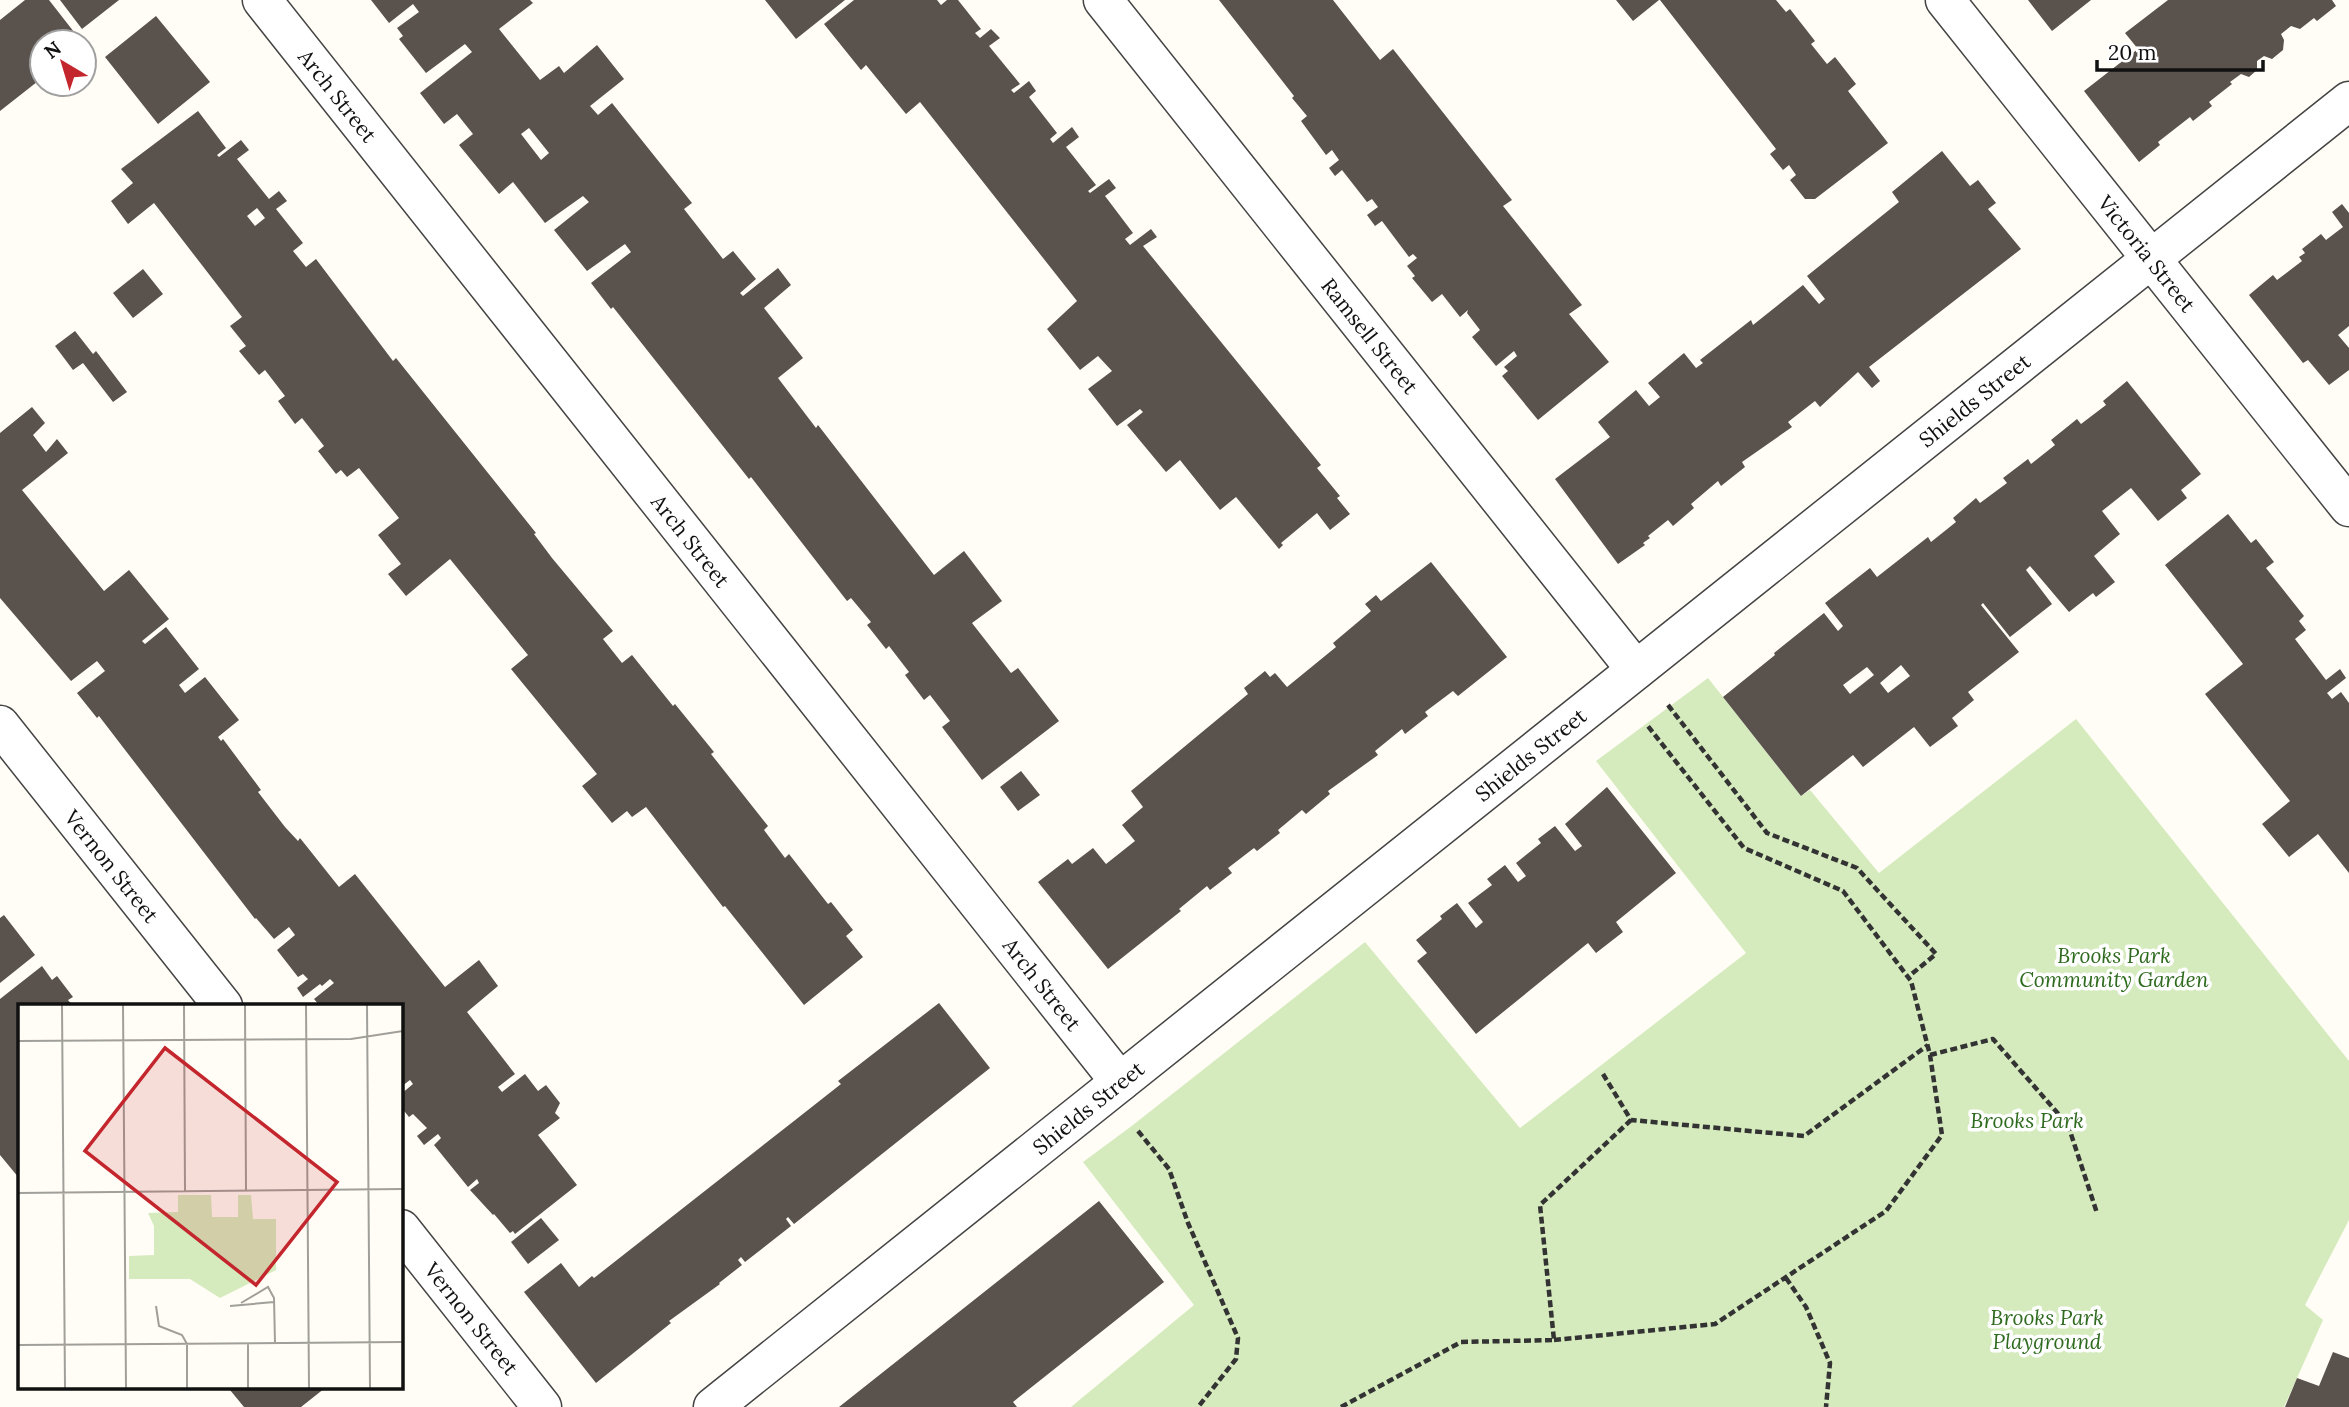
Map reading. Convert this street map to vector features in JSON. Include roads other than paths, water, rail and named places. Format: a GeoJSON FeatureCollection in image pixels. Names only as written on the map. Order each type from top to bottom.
{"type":"FeatureCollection","features":[{"type":"Feature","properties":{"kind":"street","name":"Arch Street"},"geometry":{"type":"LineString","coordinates":[[261,0],[1120,1082]]}},
{"type":"Feature","properties":{"kind":"street","name":"Ramsell Street"},"geometry":{"type":"LineString","coordinates":[[1103,0],[1631,675]]}},
{"type":"Feature","properties":{"kind":"street","name":"Victoria Street"},"geometry":{"type":"LineString","coordinates":[[1945,0],[2349,507]]}},
{"type":"Feature","properties":{"kind":"street","name":"Shields Street"},"geometry":{"type":"LineString","coordinates":[[713,1407],[2349,101]]}},
{"type":"Feature","properties":{"kind":"street","name":"Vernon Street"},"geometry":{"type":"LineString","coordinates":[[0,725],[221,1004]]}},
{"type":"Feature","properties":{"kind":"street","name":"Vernon Street"},"geometry":{"type":"LineString","coordinates":[[402,1230],[542,1407]]}},
{"type":"Feature","properties":{"kind":"park label","name":"Brooks Park Community Garden"},"geometry":{"type":"Point","coordinates":[2114,967]}},
{"type":"Feature","properties":{"kind":"park label","name":"Brooks Park"},"geometry":{"type":"Point","coordinates":[2027,1120]}},
{"type":"Feature","properties":{"kind":"park label","name":"Brooks Park Playground"},"geometry":{"type":"Point","coordinates":[2047,1329]}}]}
